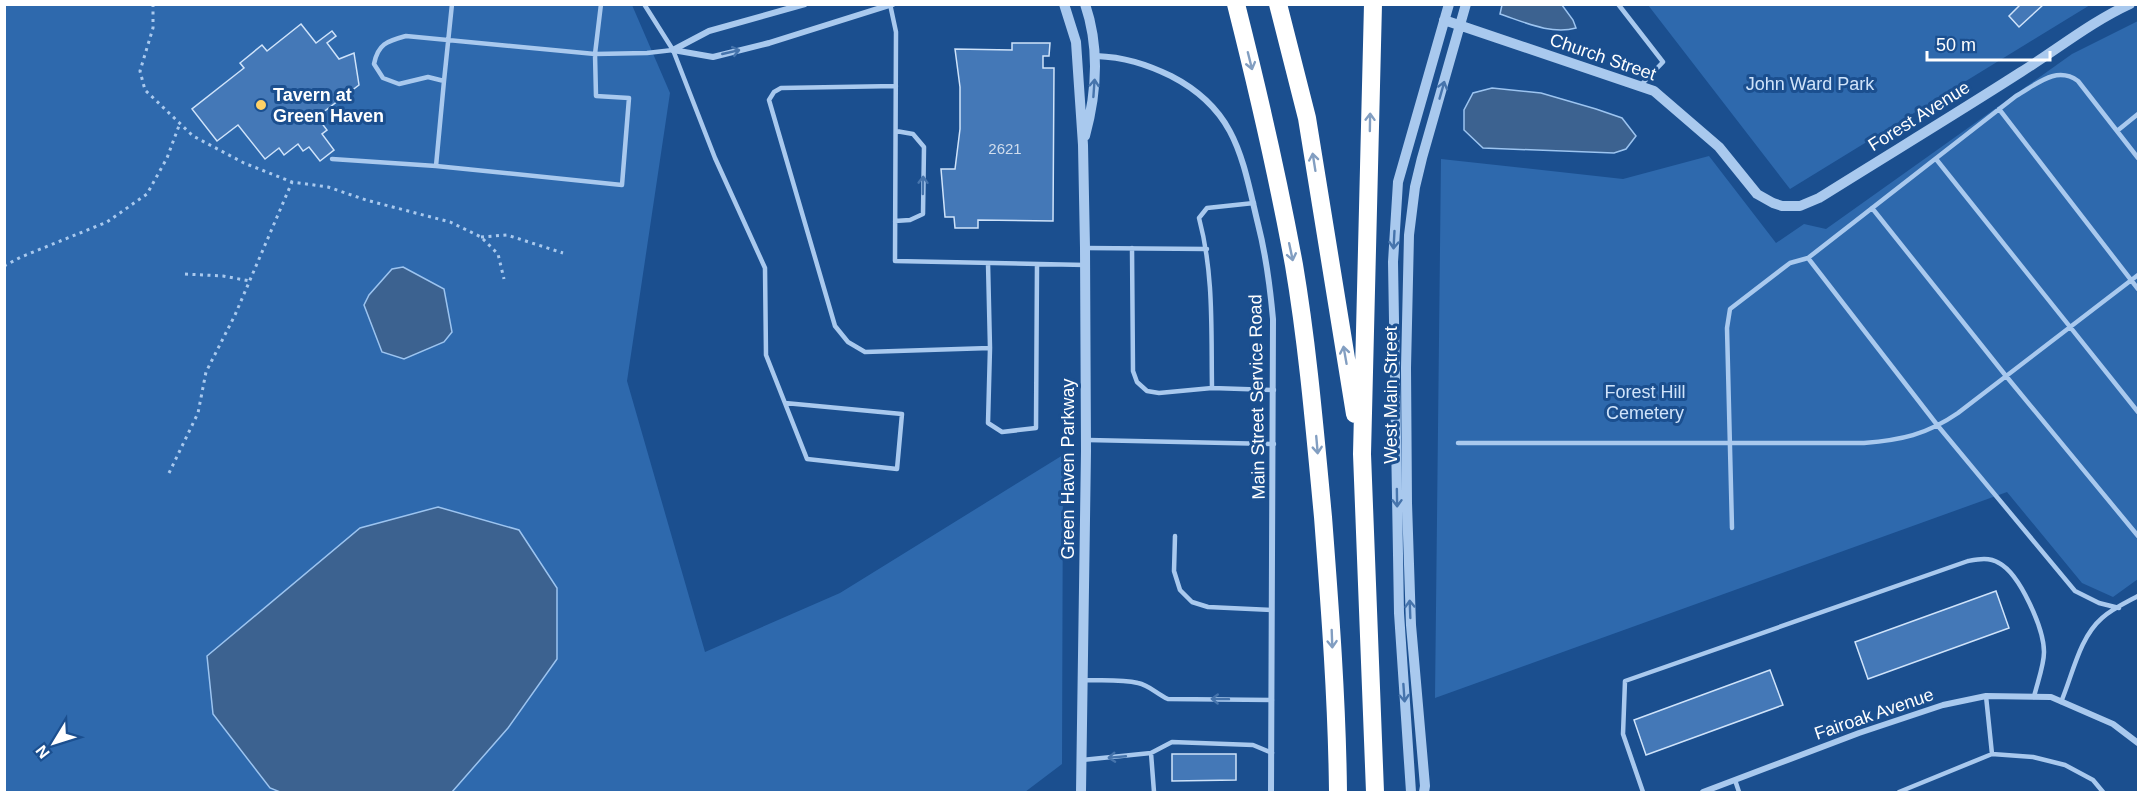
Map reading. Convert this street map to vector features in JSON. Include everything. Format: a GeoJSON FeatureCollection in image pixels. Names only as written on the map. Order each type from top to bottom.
{"type":"FeatureCollection","features":[{"type":"Feature","properties":{"kind":"highway"},"geometry":{"type":"LineString","coordinates":[[1236,4],[1258,94],[1294,266],[1306,352],[1314,417],[1332,627],[1338,792]]}},
{"type":"Feature","properties":{"kind":"highway"},"geometry":{"type":"LineString","coordinates":[[1278,4],[1307,118],[1362,454]]}},
{"type":"Feature","properties":{"kind":"highway"},"geometry":{"type":"LineString","coordinates":[[1373,4],[1362,454],[1375,792]]}},
{"type":"Feature","properties":{"kind":"street"},"geometry":{"type":"LineString","coordinates":[[674,50],[709,31],[805,4]]}},
{"type":"Feature","properties":{"kind":"street"},"geometry":{"type":"LineString","coordinates":[[1064,4],[1076,42],[1083,145]]}},
{"type":"Feature","properties":{"kind":"street"},"geometry":{"type":"LineString","coordinates":[[1083,145],[1093,106],[1096,56],[1085,4]]}},
{"type":"Feature","properties":{"kind":"street","name":"West Main Street"},"geometry":{"type":"LineString","coordinates":[[1411,792],[1399,613],[1393,262],[1398,182],[1449,4]]}},
{"type":"Feature","properties":{"kind":"street","name":"West Main Street"},"geometry":{"type":"LineString","coordinates":[[1424,792],[1411,625],[1407,503],[1406,368],[1409,235],[1415,187],[1422,158],[1466,4]]}},
{"type":"Feature","properties":{"kind":"street","name":"Forest Avenue"},"geometry":{"type":"LineString","coordinates":[[1782,206],[1800,206],[1819,198],[2052,53],[2096,22],[2130,4]]}},
{"type":"Feature","properties":{"kind":"street"},"geometry":{"type":"LineString","coordinates":[[674,50],[713,57],[769,43],[891,5]]}},
{"type":"Feature","properties":{"kind":"street","name":"Church Street"},"geometry":{"type":"LineString","coordinates":[[1444,20],[1654,91],[1719,147],[1757,194],[1782,206]]}},
{"type":"Feature","properties":{"kind":"street","name":"Main Street Service Road"},"geometry":{"type":"LineString","coordinates":[[1096,56],[1129,59],[1148,64],[1192,87],[1216,110],[1232,133],[1248,173],[1269,273],[1274,319],[1271,792]]}},
{"type":"Feature","properties":{"kind":"street","name":"Green Haven Parkway"},"geometry":{"type":"LineString","coordinates":[[1081,792],[1085,440],[1083,145]]}},
{"type":"Feature","properties":{"kind":"street","name":"Fairoak Avenue"},"geometry":{"type":"LineString","coordinates":[[1702,792],[1859,733],[1943,705],[1986,696],[2051,697],[2061,702]]}},
{"type":"Feature","properties":{"kind":"street"},"geometry":{"type":"LineString","coordinates":[[2061,702],[2113,724],[2139,743]]}},
{"type":"Feature","properties":{"kind":"lane"},"geometry":{"type":"LineString","coordinates":[[436,166],[452,4]]}},
{"type":"Feature","properties":{"kind":"lane"},"geometry":{"type":"LineString","coordinates":[[332,159],[436,166],[622,185],[629,98],[596,96],[596,54],[601,4]]}},
{"type":"Feature","properties":{"kind":"lane"},"geometry":{"type":"LineString","coordinates":[[644,4],[674,50],[715,158],[765,268],[766,355],[807,459],[897,469],[902,414],[785,403]]}},
{"type":"Feature","properties":{"kind":"lane"},"geometry":{"type":"LineString","coordinates":[[1618,4],[1663,62],[1640,86]]}},
{"type":"Feature","properties":{"kind":"lane"},"geometry":{"type":"LineString","coordinates":[[891,5],[896,32],[895,261],[1085,265]]}},
{"type":"Feature","properties":{"kind":"lane"},"geometry":{"type":"LineString","coordinates":[[444,81],[428,77],[399,84],[383,78],[374,64],[376,51],[387,42],[406,36],[596,54],[674,50]]}},
{"type":"Feature","properties":{"kind":"lane"},"geometry":{"type":"LineString","coordinates":[[1732,528],[1727,328],[1730,309],[1790,263],[1808,258],[2016,96],[2050,77],[2060,74],[2069,75],[2078,81],[2139,158]]}},
{"type":"Feature","properties":{"kind":"lane"},"geometry":{"type":"LineString","coordinates":[[896,86],[781,88],[774,92],[769,100],[835,326],[848,342],[865,352],[990,348]]}},
{"type":"Feature","properties":{"kind":"lane"},"geometry":{"type":"LineString","coordinates":[[1999,109],[2139,290]]}},
{"type":"Feature","properties":{"kind":"lane"},"geometry":{"type":"LineString","coordinates":[[2117,131],[2139,114]]}},
{"type":"Feature","properties":{"kind":"lane"},"geometry":{"type":"LineString","coordinates":[[895,221],[910,220],[923,214],[924,147],[914,134],[896,131]]}},
{"type":"Feature","properties":{"kind":"lane"},"geometry":{"type":"LineString","coordinates":[[1936,159],[2139,412]]}},
{"type":"Feature","properties":{"kind":"lane"},"geometry":{"type":"LineString","coordinates":[[1212,388],[1211,298],[1207,249],[1199,218],[1207,208],[1254,202]]}},
{"type":"Feature","properties":{"kind":"lane"},"geometry":{"type":"LineString","coordinates":[[1872,208],[2006,376],[2139,536]]}},
{"type":"Feature","properties":{"kind":"lane"},"geometry":{"type":"LineString","coordinates":[[1085,248],[1207,249]]}},
{"type":"Feature","properties":{"kind":"lane"},"geometry":{"type":"LineString","coordinates":[[1132,248],[1133,371],[1137,382],[1147,391],[1159,393],[1212,388],[1274,390]]}},
{"type":"Feature","properties":{"kind":"lane"},"geometry":{"type":"LineString","coordinates":[[1808,258],[1938,426],[2075,591],[2099,603],[2119,608]]}},
{"type":"Feature","properties":{"kind":"lane"},"geometry":{"type":"LineString","coordinates":[[988,263],[990,348],[988,423],[1002,432],[1036,428],[1037,264]]}},
{"type":"Feature","properties":{"kind":"lane"},"geometry":{"type":"LineString","coordinates":[[1458,443],[1731,443],[1896,440],[1938,426],[2139,275]]}},
{"type":"Feature","properties":{"kind":"lane"},"geometry":{"type":"LineString","coordinates":[[1085,440],[1274,444]]}},
{"type":"Feature","properties":{"kind":"lane"},"geometry":{"type":"LineString","coordinates":[[1175,536],[1174,571],[1180,590],[1192,602],[1208,607],[1272,610]]}},
{"type":"Feature","properties":{"kind":"lane"},"geometry":{"type":"LineString","coordinates":[[1643,792],[1623,734],[1625,681],[1968,561],[1983,558],[2000,563],[2013,576],[2025,597],[2038,625],[2044,652],[2034,697]]}},
{"type":"Feature","properties":{"kind":"lane"},"geometry":{"type":"LineString","coordinates":[[2061,702],[2083,644],[2103,617],[2139,597]]}},
{"type":"Feature","properties":{"kind":"lane"},"geometry":{"type":"LineString","coordinates":[[1083,680],[1136,682],[1168,699],[1272,700]]}},
{"type":"Feature","properties":{"kind":"lane"},"geometry":{"type":"LineString","coordinates":[[1986,696],[1992,754]]}},
{"type":"Feature","properties":{"kind":"lane"},"geometry":{"type":"LineString","coordinates":[[1082,760],[1152,753],[1172,741],[1253,745],[1272,753]]}},
{"type":"Feature","properties":{"kind":"lane"},"geometry":{"type":"LineString","coordinates":[[1152,753],[1154,792]]}},
{"type":"Feature","properties":{"kind":"lane"},"geometry":{"type":"LineString","coordinates":[[1899,792],[1992,754],[2033,757],[2066,765],[2093,780],[2103,792]]}},
{"type":"Feature","properties":{"kind":"lane"},"geometry":{"type":"LineString","coordinates":[[1735,780],[1739,792]]}},
{"type":"Feature","properties":{"kind":"path"},"geometry":{"type":"LineString","coordinates":[[153,4],[153,28],[140,71],[145,90],[193,136],[244,163],[292,183],[328,187],[366,200],[450,222],[481,237],[498,254],[504,279]]}},
{"type":"Feature","properties":{"kind":"path"},"geometry":{"type":"LineString","coordinates":[[4,266],[107,222],[147,194],[167,158],[180,123]]}},
{"type":"Feature","properties":{"kind":"path"},"geometry":{"type":"LineString","coordinates":[[169,473],[198,413],[206,372],[235,315],[292,183]]}},
{"type":"Feature","properties":{"kind":"path"},"geometry":{"type":"LineString","coordinates":[[481,237],[507,235],[563,253]]}},
{"type":"Feature","properties":{"kind":"path"},"geometry":{"type":"LineString","coordinates":[[185,274],[223,276],[250,281]]}},
{"type":"Feature","properties":{"kind":"green space"},"geometry":{"type":"Polygon","coordinates":[[[5,5],[632,5],[670,93],[627,381],[705,652],[840,593],[1063,455],[1062,764],[1025,792],[5,792],[5,5]]]}},
{"type":"Feature","properties":{"kind":"green space","name":"John Ward Park"},"geometry":{"type":"Polygon","coordinates":[[[1648,5],[2090,5],[1790,189],[1648,5]]]}},
{"type":"Feature","properties":{"kind":"green space","name":"Forest Hill Cemetery"},"geometry":{"type":"Polygon","coordinates":[[[2138,21],[2138,579],[2113,597],[2082,583],[2007,492],[1435,698],[1441,159],[1623,179],[1709,156],[1776,243],[1804,224],[1826,229],[2072,54],[2138,21]]]}},
{"type":"Feature","properties":{"kind":"shaded area"},"geometry":{"type":"Polygon","coordinates":[[[1502,5],[1562,5],[1576,28],[1557,30],[1528,24],[1500,14],[1502,5]]]}},
{"type":"Feature","properties":{"kind":"shaded area"},"geometry":{"type":"Polygon","coordinates":[[[1492,88],[1541,93],[1596,109],[1622,118],[1636,136],[1626,149],[1614,153],[1483,148],[1464,130],[1464,110],[1473,93],[1492,88]]]}},
{"type":"Feature","properties":{"kind":"shaded area"},"geometry":{"type":"Polygon","coordinates":[[[403,267],[444,289],[452,332],[444,342],[404,359],[382,352],[364,305],[369,295],[392,269],[403,267]]]}},
{"type":"Feature","properties":{"kind":"shaded area"},"geometry":{"type":"Polygon","coordinates":[[[438,507],[519,530],[557,588],[557,659],[508,728],[452,792],[280,792],[270,788],[213,714],[207,656],[360,528],[438,507]]]}},
{"type":"Feature","properties":{"kind":"building"},"geometry":{"type":"Polygon","coordinates":[[[2021,4],[2043,5],[2019,27],[2009,16],[2021,4]]]}},
{"type":"Feature","properties":{"kind":"building"},"geometry":{"type":"Polygon","coordinates":[[[301,24],[316,43],[332,31],[336,36],[327,43],[339,59],[354,53],[359,85],[317,117],[327,130],[322,134],[334,150],[320,161],[309,147],[303,151],[298,144],[284,155],[279,148],[265,159],[238,125],[217,141],[192,109],[244,68],[240,63],[262,45],[267,51],[301,24]]]}},
{"type":"Feature","properties":{"kind":"building"},"geometry":{"type":"Polygon","coordinates":[[[1012,43],[1050,43],[1049,56],[1043,56],[1043,68],[1054,68],[1053,221],[978,220],[978,228],[955,228],[954,217],[945,217],[941,169],[955,169],[960,129],[960,87],[955,49],[1012,50],[1012,43]]]}},
{"type":"Feature","properties":{"kind":"building"},"geometry":{"type":"Polygon","coordinates":[[[1996,591],[2009,628],[1868,679],[1855,642],[1996,591]]]}},
{"type":"Feature","properties":{"kind":"building"},"geometry":{"type":"Polygon","coordinates":[[[1770,670],[1783,705],[1646,755],[1634,720],[1770,670]]]}},
{"type":"Feature","properties":{"kind":"building"},"geometry":{"type":"Polygon","coordinates":[[[1172,754],[1236,754],[1236,780],[1172,781],[1172,754]]]}},
{"type":"Feature","properties":{"kind":"place","name":"Tavern at Green Haven"},"geometry":{"type":"Point","coordinates":[261,105]}}]}
